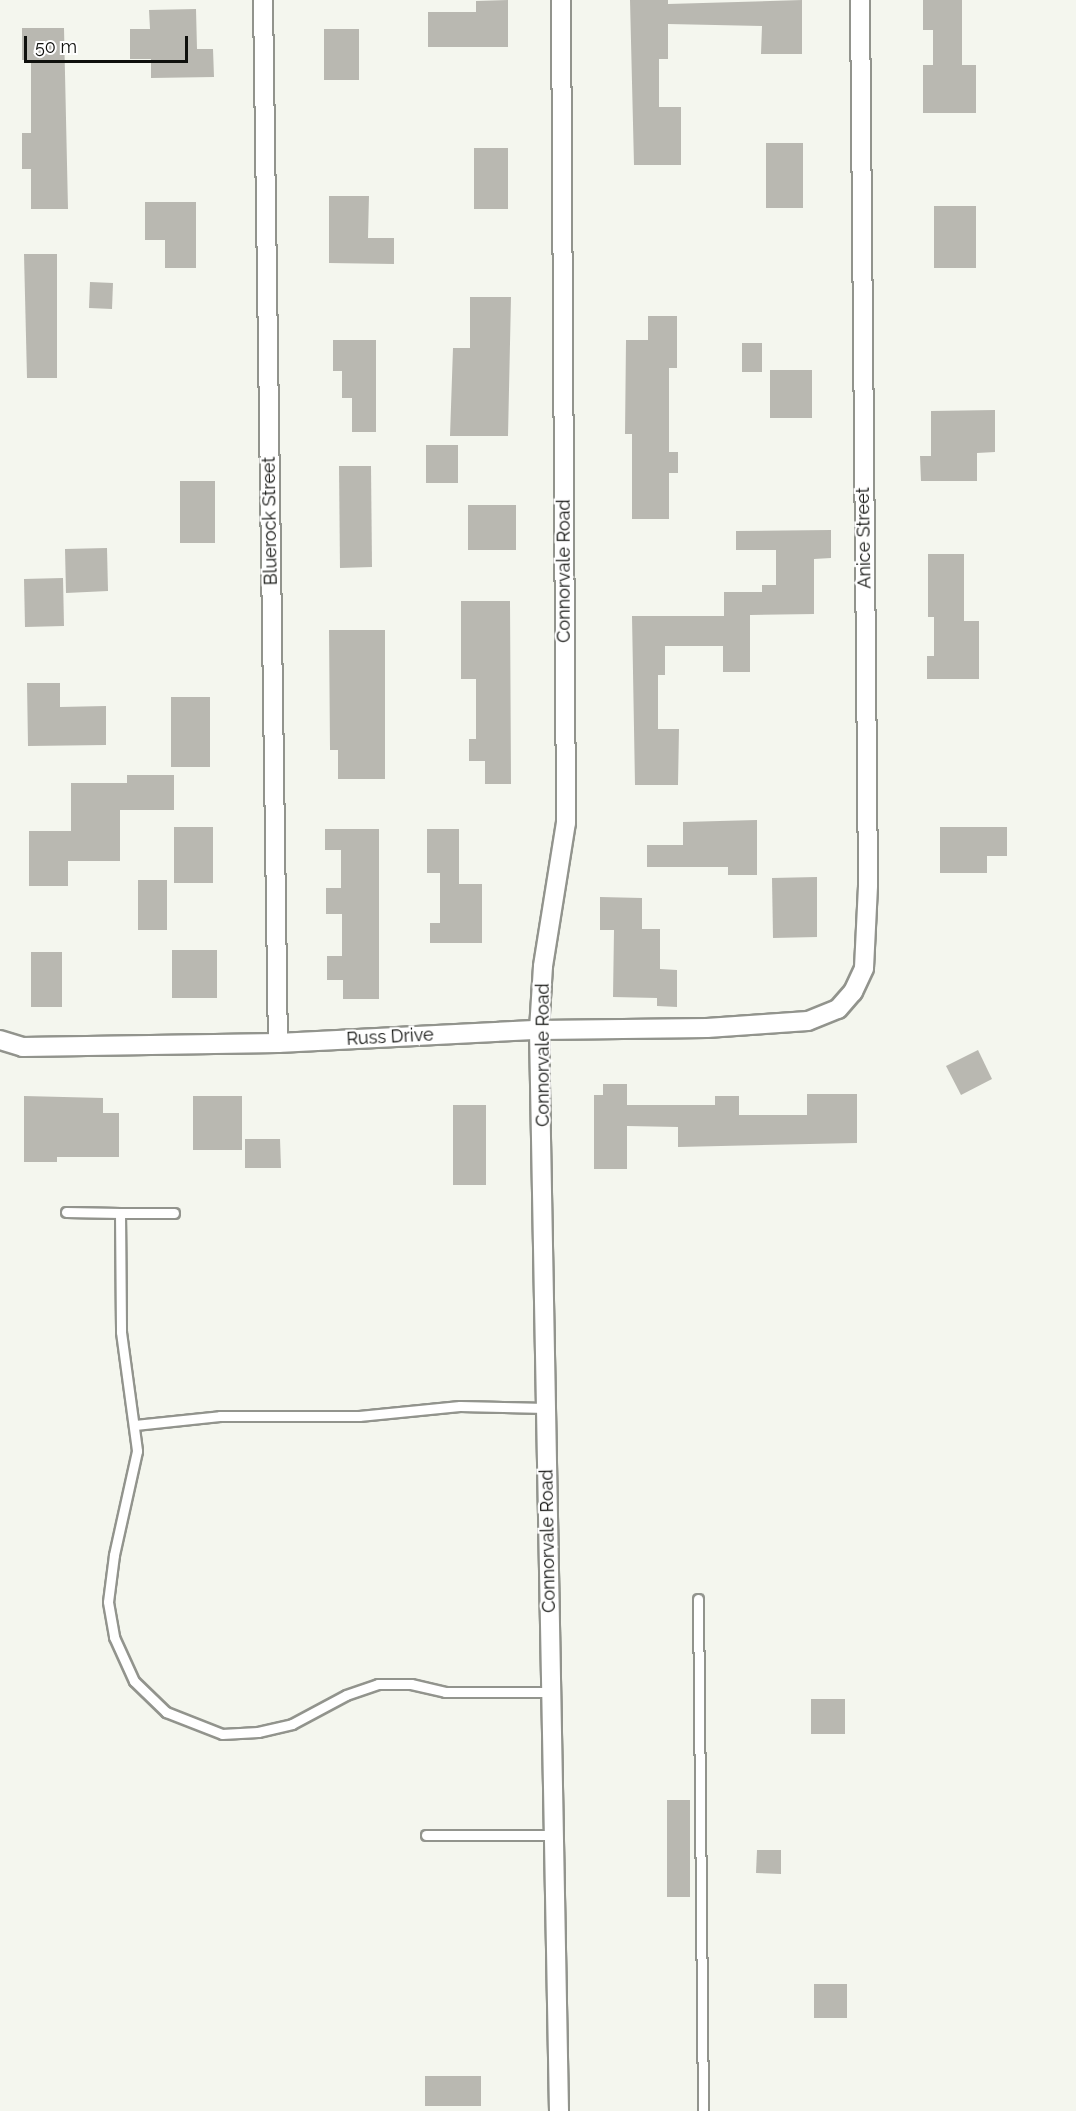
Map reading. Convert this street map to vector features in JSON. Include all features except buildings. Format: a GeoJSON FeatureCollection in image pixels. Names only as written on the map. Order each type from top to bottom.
{"type":"FeatureCollection","features":[{"type":"Feature","properties":{"kind":"street","name":"Bluerock Street"},"geometry":{"type":"LineString","coordinates":[[263,0],[278,1043]]}},
{"type":"Feature","properties":{"kind":"street","name":"Connorvale Road"},"geometry":{"type":"LineString","coordinates":[[559,2111],[539,1030],[543,966],[566,823],[561,0]]}},
{"type":"Feature","properties":{"kind":"street","name":"Anice Street"},"geometry":{"type":"LineString","coordinates":[[781,1023],[808,1022],[838,1009],[853,992],[864,968],[869,764],[862,418],[860,0]]}},
{"type":"Feature","properties":{"kind":"street","name":"Russ Drive"},"geometry":{"type":"LineString","coordinates":[[0,1040],[23,1047],[278,1043],[539,1030],[781,1023]]}},
{"type":"Feature","properties":{"kind":"lane"},"geometry":{"type":"LineString","coordinates":[[66,1212],[174,1213]]}},
{"type":"Feature","properties":{"kind":"lane"},"geometry":{"type":"LineString","coordinates":[[120,1213],[121,1332],[137,1450],[114,1555],[108,1602],[114,1637],[134,1681],[166,1712],[222,1734],[258,1732],[292,1724],[346,1695],[378,1684],[411,1684],[445,1692],[550,1692]]}},
{"type":"Feature","properties":{"kind":"lane"},"geometry":{"type":"LineString","coordinates":[[135,1425],[220,1416],[359,1416],[460,1406],[546,1408]]}},
{"type":"Feature","properties":{"kind":"lane"},"geometry":{"type":"LineString","coordinates":[[698,1599],[703,2111]]}},
{"type":"Feature","properties":{"kind":"lane"},"geometry":{"type":"LineString","coordinates":[[426,1835],[553,1835]]}}]}
